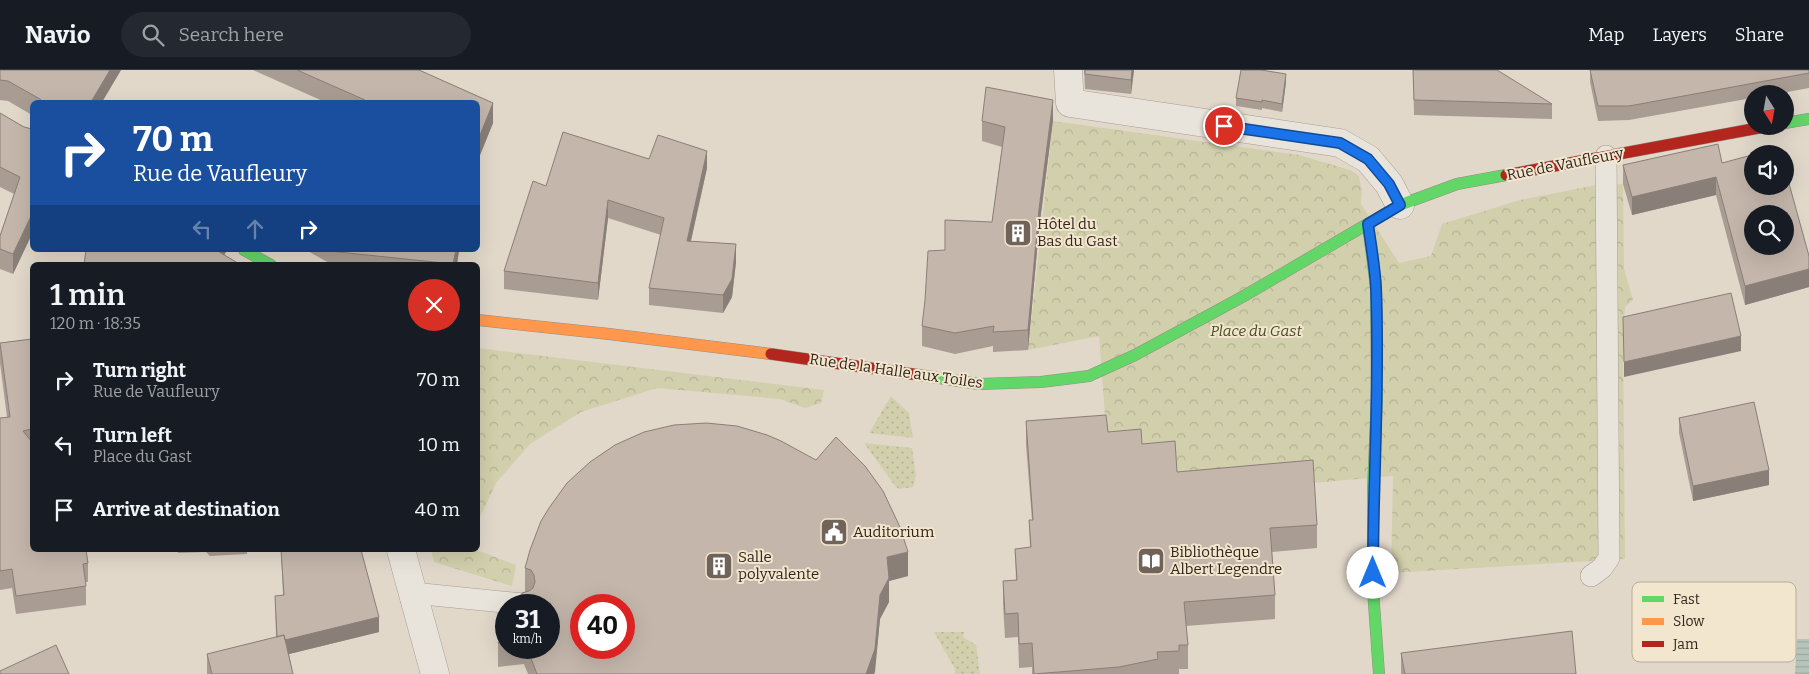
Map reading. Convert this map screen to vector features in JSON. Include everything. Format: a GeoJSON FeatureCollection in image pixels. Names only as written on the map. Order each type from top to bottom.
{"type":"FeatureCollection","features":[{"type":"Feature","properties":{"kind":"street"},"geometry":{"type":"LineString","coordinates":[[1068,70],[1070,103],[1340,143],[1368,159],[1389,184],[1400,205]]}},
{"type":"Feature","properties":{"kind":"street"},"geometry":{"type":"LineString","coordinates":[[1794,122],[1809,119]]}},
{"type":"Feature","properties":{"kind":"street","name":"Rue de Vaufleury"},"geometry":{"type":"LineString","coordinates":[[1368,224],[1400,205],[1457,184],[1744,131]]}},
{"type":"Feature","properties":{"kind":"street"},"geometry":{"type":"LineString","coordinates":[[1368,224],[1376,288],[1373,590],[1379,674]]}},
{"type":"Feature","properties":{"kind":"street","name":"Rue de la Halle aux Toiles"},"geometry":{"type":"LineString","coordinates":[[480,320],[850,364],[979,384],[1041,382],[1088,376],[1135,355],[1244,296],[1368,224]]}},
{"type":"Feature","properties":{"kind":"street"},"geometry":{"type":"LineString","coordinates":[[248,252],[266,262]]}},
{"type":"Feature","properties":{"kind":"street"},"geometry":{"type":"LineString","coordinates":[[402,552],[435,674]]}},
{"type":"Feature","properties":{"kind":"lane"},"geometry":{"type":"LineString","coordinates":[[1591,576],[1602,568],[1609,558],[1606,156]]}},
{"type":"Feature","properties":{"kind":"lane"},"geometry":{"type":"LineString","coordinates":[[413,593],[495,601]]}},
{"type":"Feature","properties":{"kind":"green space","name":"Place du Gast"},"geometry":{"type":"Polygon","coordinates":[[[1053,121],[1299,155],[1350,170],[1359,176],[1362,191],[1361,204],[1399,263],[1431,256],[1442,224],[1520,200],[1596,185],[1623,184],[1624,269],[1633,300],[1625,307],[1623,332],[1625,559],[1391,573],[1393,476],[1177,495],[1108,456],[1099,336],[1028,350],[1053,121]]]}},
{"type":"Feature","properties":{"kind":"green space"},"geometry":{"type":"Polygon","coordinates":[[[480,348],[824,390],[821,403],[805,408],[780,399],[657,388],[581,412],[530,444],[496,483],[480,518],[480,348]]]}},
{"type":"Feature","properties":{"kind":"green space"},"geometry":{"type":"Polygon","coordinates":[[[891,396],[909,413],[913,438],[869,433],[891,396]]]}},
{"type":"Feature","properties":{"kind":"green space"},"geometry":{"type":"Polygon","coordinates":[[[864,443],[912,448],[916,476],[913,487],[899,489],[895,486],[864,443]]]}},
{"type":"Feature","properties":{"kind":"green space"},"geometry":{"type":"Polygon","coordinates":[[[480,551],[516,565],[512,586],[434,562],[432,552],[480,551]]]}},
{"type":"Feature","properties":{"kind":"green space"},"geometry":{"type":"Polygon","coordinates":[[[934,632],[964,632],[963,637],[976,645],[980,674],[955,674],[955,669],[934,632]]]}},
{"type":"Feature","properties":{"kind":"shaded area"},"geometry":{"type":"Polygon","coordinates":[[[1797,639],[1809,639],[1809,674],[1795,674],[1797,639]]]}},
{"type":"Feature","properties":{"kind":"building"},"geometry":{"type":"Polygon","coordinates":[[[0,70],[110,70],[92,100],[41,100],[8,81],[0,80],[0,70]]]}},
{"type":"Feature","properties":{"kind":"building"},"geometry":{"type":"Polygon","coordinates":[[[297,70],[419,70],[493,103],[480,135],[480,100],[365,100],[297,70]]]}},
{"type":"Feature","properties":{"kind":"building"},"geometry":{"type":"Polygon","coordinates":[[[1085,70],[1132,70],[1131,80],[1085,74],[1085,70]]]}},
{"type":"Feature","properties":{"kind":"building"},"geometry":{"type":"Polygon","coordinates":[[[1241,70],[1261,70],[1286,74],[1282,104],[1236,98],[1241,70]]]}},
{"type":"Feature","properties":{"kind":"building"},"geometry":{"type":"Polygon","coordinates":[[[1413,70],[1497,70],[1552,104],[1414,100],[1413,70]]]}},
{"type":"Feature","properties":{"kind":"building"},"geometry":{"type":"Polygon","coordinates":[[[1590,70],[1809,70],[1809,73],[1629,106],[1598,106],[1590,70]]]}},
{"type":"Feature","properties":{"kind":"building","name":"Hôtel du Bas du Gast"},"geometry":{"type":"Polygon","coordinates":[[[986,87],[1053,100],[1039,209],[1028,330],[993,332],[994,326],[955,333],[922,326],[928,251],[945,250],[945,220],[992,222],[1005,127],[982,121],[986,87]]]}},
{"type":"Feature","properties":{"kind":"building"},"geometry":{"type":"Polygon","coordinates":[[[0,113],[30,128],[30,218],[13,254],[0,249],[0,236],[20,177],[0,167],[0,113]]]}},
{"type":"Feature","properties":{"kind":"building"},"geometry":{"type":"Polygon","coordinates":[[[563,132],[649,159],[658,135],[707,151],[687,241],[736,244],[732,279],[723,295],[649,288],[664,218],[608,200],[598,283],[504,271],[533,181],[546,186],[563,132]]]}},
{"type":"Feature","properties":{"kind":"building"},"geometry":{"type":"Polygon","coordinates":[[[1718,144],[1722,163],[1744,157],[1744,195],[1792,195],[1809,256],[1809,269],[1745,286],[1716,177],[1632,197],[1623,165],[1718,144]]]}},
{"type":"Feature","properties":{"kind":"building"},"geometry":{"type":"Polygon","coordinates":[[[86,252],[219,252],[236,262],[84,262],[86,252]]]}},
{"type":"Feature","properties":{"kind":"building"},"geometry":{"type":"Polygon","coordinates":[[[339,252],[456,252],[453,262],[434,262],[339,252]]]}},
{"type":"Feature","properties":{"kind":"building"},"geometry":{"type":"Polygon","coordinates":[[[1731,293],[1741,336],[1624,362],[1623,317],[1731,293]]]}},
{"type":"Feature","properties":{"kind":"building"},"geometry":{"type":"Polygon","coordinates":[[[30,339],[30,429],[23,431],[30,440],[30,552],[86,552],[88,563],[83,564],[86,586],[16,596],[12,569],[0,571],[0,418],[10,417],[0,343],[30,339]]]}},
{"type":"Feature","properties":{"kind":"building"},"geometry":{"type":"Polygon","coordinates":[[[1754,402],[1769,470],[1693,486],[1679,418],[1754,402]]]}},
{"type":"Feature","properties":{"kind":"building","name":"Bibliothèque Albert Legendre"},"geometry":{"type":"Polygon","coordinates":[[[1106,415],[1108,432],[1141,429],[1142,444],[1175,441],[1177,472],[1313,460],[1317,525],[1270,528],[1275,595],[1184,602],[1188,645],[1179,645],[1179,651],[1157,652],[1158,659],[1119,667],[1034,674],[1032,643],[1019,644],[1018,613],[1005,614],[1003,581],[1017,580],[1015,549],[1031,547],[1029,520],[1033,520],[1026,421],[1106,415]]]}},
{"type":"Feature","properties":{"kind":"building","name":"Salle polyvalente"},"geometry":{"type":"Polygon","coordinates":[[[706,423],[737,426],[781,441],[816,460],[836,437],[865,466],[883,491],[900,527],[908,552],[887,557],[889,578],[880,595],[875,649],[866,674],[537,674],[531,659],[560,659],[560,594],[522,594],[533,588],[535,582],[531,570],[525,568],[541,521],[567,483],[590,462],[615,445],[644,432],[674,425],[706,423]]]}},
{"type":"Feature","properties":{"kind":"building"},"geometry":{"type":"Polygon","coordinates":[[[281,552],[362,552],[379,617],[285,640],[284,635],[277,637],[275,596],[284,595],[281,552]]]}},
{"type":"Feature","properties":{"kind":"building"},"geometry":{"type":"Polygon","coordinates":[[[1572,631],[1576,674],[1405,674],[1401,653],[1572,631]]]}},
{"type":"Feature","properties":{"kind":"building"},"geometry":{"type":"Polygon","coordinates":[[[284,635],[293,674],[212,674],[207,654],[284,635]]]}},
{"type":"Feature","properties":{"kind":"building"},"geometry":{"type":"Polygon","coordinates":[[[56,645],[69,674],[0,674],[0,671],[56,645]]]}},
{"type":"Feature","properties":{"kind":"traffic: fast"},"geometry":{"type":"LineString","coordinates":[[1794,122],[1809,119]]}},
{"type":"Feature","properties":{"kind":"traffic: fast"},"geometry":{"type":"LineString","coordinates":[[919,375],[979,384],[1041,382],[1089,376],[1135,355],[1244,296],[1400,205],[1457,184],[1506,175]]}},
{"type":"Feature","properties":{"kind":"traffic: fast"},"geometry":{"type":"LineString","coordinates":[[1368,224],[1376,288],[1377,395],[1373,489],[1373,590],[1379,674]]}},
{"type":"Feature","properties":{"kind":"traffic: fast"},"geometry":{"type":"LineString","coordinates":[[248,252],[266,262]]}},
{"type":"Feature","properties":{"kind":"traffic: slow"},"geometry":{"type":"LineString","coordinates":[[480,320],[771,354]]}},
{"type":"Feature","properties":{"kind":"traffic: jam"},"geometry":{"type":"LineString","coordinates":[[1506,175],[1744,131]]}},
{"type":"Feature","properties":{"kind":"traffic: jam"},"geometry":{"type":"LineString","coordinates":[[771,354],[919,375]]}},
{"type":"Feature","properties":{"kind":"place","name":"Hôtel du Bas du Gast"},"geometry":{"type":"Point","coordinates":[1018,233]}},
{"type":"Feature","properties":{"kind":"place","name":"Auditorium"},"geometry":{"type":"Point","coordinates":[834,532]}},
{"type":"Feature","properties":{"kind":"place","name":"Bibliothèque Albert Legendre"},"geometry":{"type":"Point","coordinates":[1151,561]}},
{"type":"Feature","properties":{"kind":"place","name":"Salle polyvalente"},"geometry":{"type":"Point","coordinates":[719,566]}},
{"type":"Feature","properties":{"kind":"route"},"geometry":{"type":"LineString","coordinates":[[1224,126],[1340,143],[1368,159],[1389,184],[1400,205],[1368,224],[1376,288],[1373,573]]}}]}
